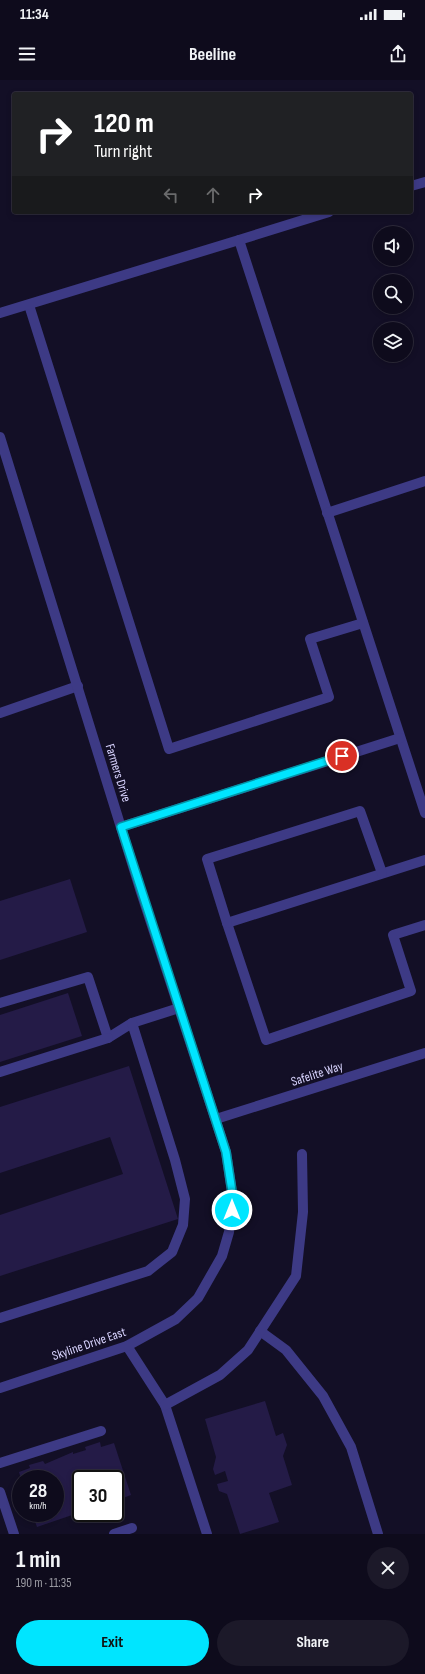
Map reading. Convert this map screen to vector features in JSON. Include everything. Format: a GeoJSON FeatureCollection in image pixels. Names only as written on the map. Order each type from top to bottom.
{"type":"FeatureCollection","features":[{"type":"Feature","properties":{"kind":"street"},"geometry":{"type":"LineString","coordinates":[[413,185],[425,182]]}},
{"type":"Feature","properties":{"kind":"street"},"geometry":{"type":"LineString","coordinates":[[0,313],[323,214]]}},
{"type":"Feature","properties":{"kind":"street"},"geometry":{"type":"LineString","coordinates":[[239,240],[425,813]]}},
{"type":"Feature","properties":{"kind":"street"},"geometry":{"type":"LineString","coordinates":[[29,305],[169,749],[329,697],[310,639],[363,623]]}},
{"type":"Feature","properties":{"kind":"street","name":"Farmers Drive"},"geometry":{"type":"LineString","coordinates":[[0,437],[121,827],[226,1152],[233,1198],[229,1232],[222,1256],[211,1276]]}},
{"type":"Feature","properties":{"kind":"street"},"geometry":{"type":"LineString","coordinates":[[328,513],[425,482]]}},
{"type":"Feature","properties":{"kind":"street"},"geometry":{"type":"LineString","coordinates":[[0,713],[78,686]]}},
{"type":"Feature","properties":{"kind":"street"},"geometry":{"type":"LineString","coordinates":[[121,827],[400,738]]}},
{"type":"Feature","properties":{"kind":"street"},"geometry":{"type":"LineString","coordinates":[[382,873],[360,811],[207,859],[266,1040],[410,991],[393,935],[425,925]]}},
{"type":"Feature","properties":{"kind":"street"},"geometry":{"type":"LineString","coordinates":[[227,923],[425,860]]}},
{"type":"Feature","properties":{"kind":"street"},"geometry":{"type":"LineString","coordinates":[[0,1003],[88,977],[108,1038]]}},
{"type":"Feature","properties":{"kind":"street"},"geometry":{"type":"LineString","coordinates":[[0,1072],[108,1038],[132,1023],[179,1008]]}},
{"type":"Feature","properties":{"kind":"street"},"geometry":{"type":"LineString","coordinates":[[0,1318],[148,1271],[172,1252],[183,1225],[185,1199],[175,1160],[132,1023]]}},
{"type":"Feature","properties":{"kind":"street","name":"Safelite Way"},"geometry":{"type":"LineString","coordinates":[[216,1119],[425,1053]]}},
{"type":"Feature","properties":{"kind":"street"},"geometry":{"type":"LineString","coordinates":[[165,1405],[220,1375],[248,1350],[296,1276],[303,1212],[302,1154]]}},
{"type":"Feature","properties":{"kind":"street","name":"Skyline Drive East"},"geometry":{"type":"LineString","coordinates":[[0,1388],[127,1346],[176,1319],[198,1298],[211,1276]]}},
{"type":"Feature","properties":{"kind":"street"},"geometry":{"type":"LineString","coordinates":[[260,1331],[286,1350],[323,1396],[351,1447],[378,1534]]}},
{"type":"Feature","properties":{"kind":"street"},"geometry":{"type":"LineString","coordinates":[[127,1346],[165,1405],[207,1534]]}},
{"type":"Feature","properties":{"kind":"street"},"geometry":{"type":"LineString","coordinates":[[0,1463],[101,1431]]}},
{"type":"Feature","properties":{"kind":"street"},"geometry":{"type":"LineString","coordinates":[[0,1492],[14,1534]]}},
{"type":"Feature","properties":{"kind":"street"},"geometry":{"type":"LineString","coordinates":[[114,1534],[132,1528]]}},
{"type":"Feature","properties":{"kind":"building"},"geometry":{"type":"Polygon","coordinates":[[[70,879],[87,932],[0,960],[0,901],[70,879]]]}},
{"type":"Feature","properties":{"kind":"building"},"geometry":{"type":"Polygon","coordinates":[[[68,993],[82,1036],[0,1062],[0,1015],[68,993]]]}},
{"type":"Feature","properties":{"kind":"building"},"geometry":{"type":"Polygon","coordinates":[[[129,1066],[178,1219],[0,1276],[0,1215],[123,1174],[110,1137],[0,1173],[0,1107],[129,1066]]]}},
{"type":"Feature","properties":{"kind":"building"},"geometry":{"type":"Polygon","coordinates":[[[265,1401],[276,1436],[283,1433],[287,1445],[283,1456],[292,1485],[269,1493],[279,1522],[240,1534],[227,1494],[219,1491],[217,1484],[228,1481],[225,1471],[215,1475],[213,1469],[216,1457],[205,1419],[265,1401]]]}},
{"type":"Feature","properties":{"kind":"building"},"geometry":{"type":"Polygon","coordinates":[[[100,1442],[101,1447],[114,1443],[123,1470],[72,1470],[72,1515],[64,1518],[64,1470],[24,1470],[30,1468],[29,1465],[43,1461],[45,1464],[73,1452],[73,1454],[86,1450],[85,1447],[100,1442]]]}},
{"type":"Feature","properties":{"kind":"building"},"geometry":{"type":"Polygon","coordinates":[[[124,1474],[131,1495],[124,1498],[124,1474]]]}},
{"type":"Feature","properties":{"kind":"building"},"geometry":{"type":"Polygon","coordinates":[[[35,1522],[52,1522],[37,1527],[35,1522]]]}},
{"type":"Feature","properties":{"kind":"route"},"geometry":{"type":"LineString","coordinates":[[232,1210],[233,1198],[226,1152],[121,827],[342,756]]}}]}
